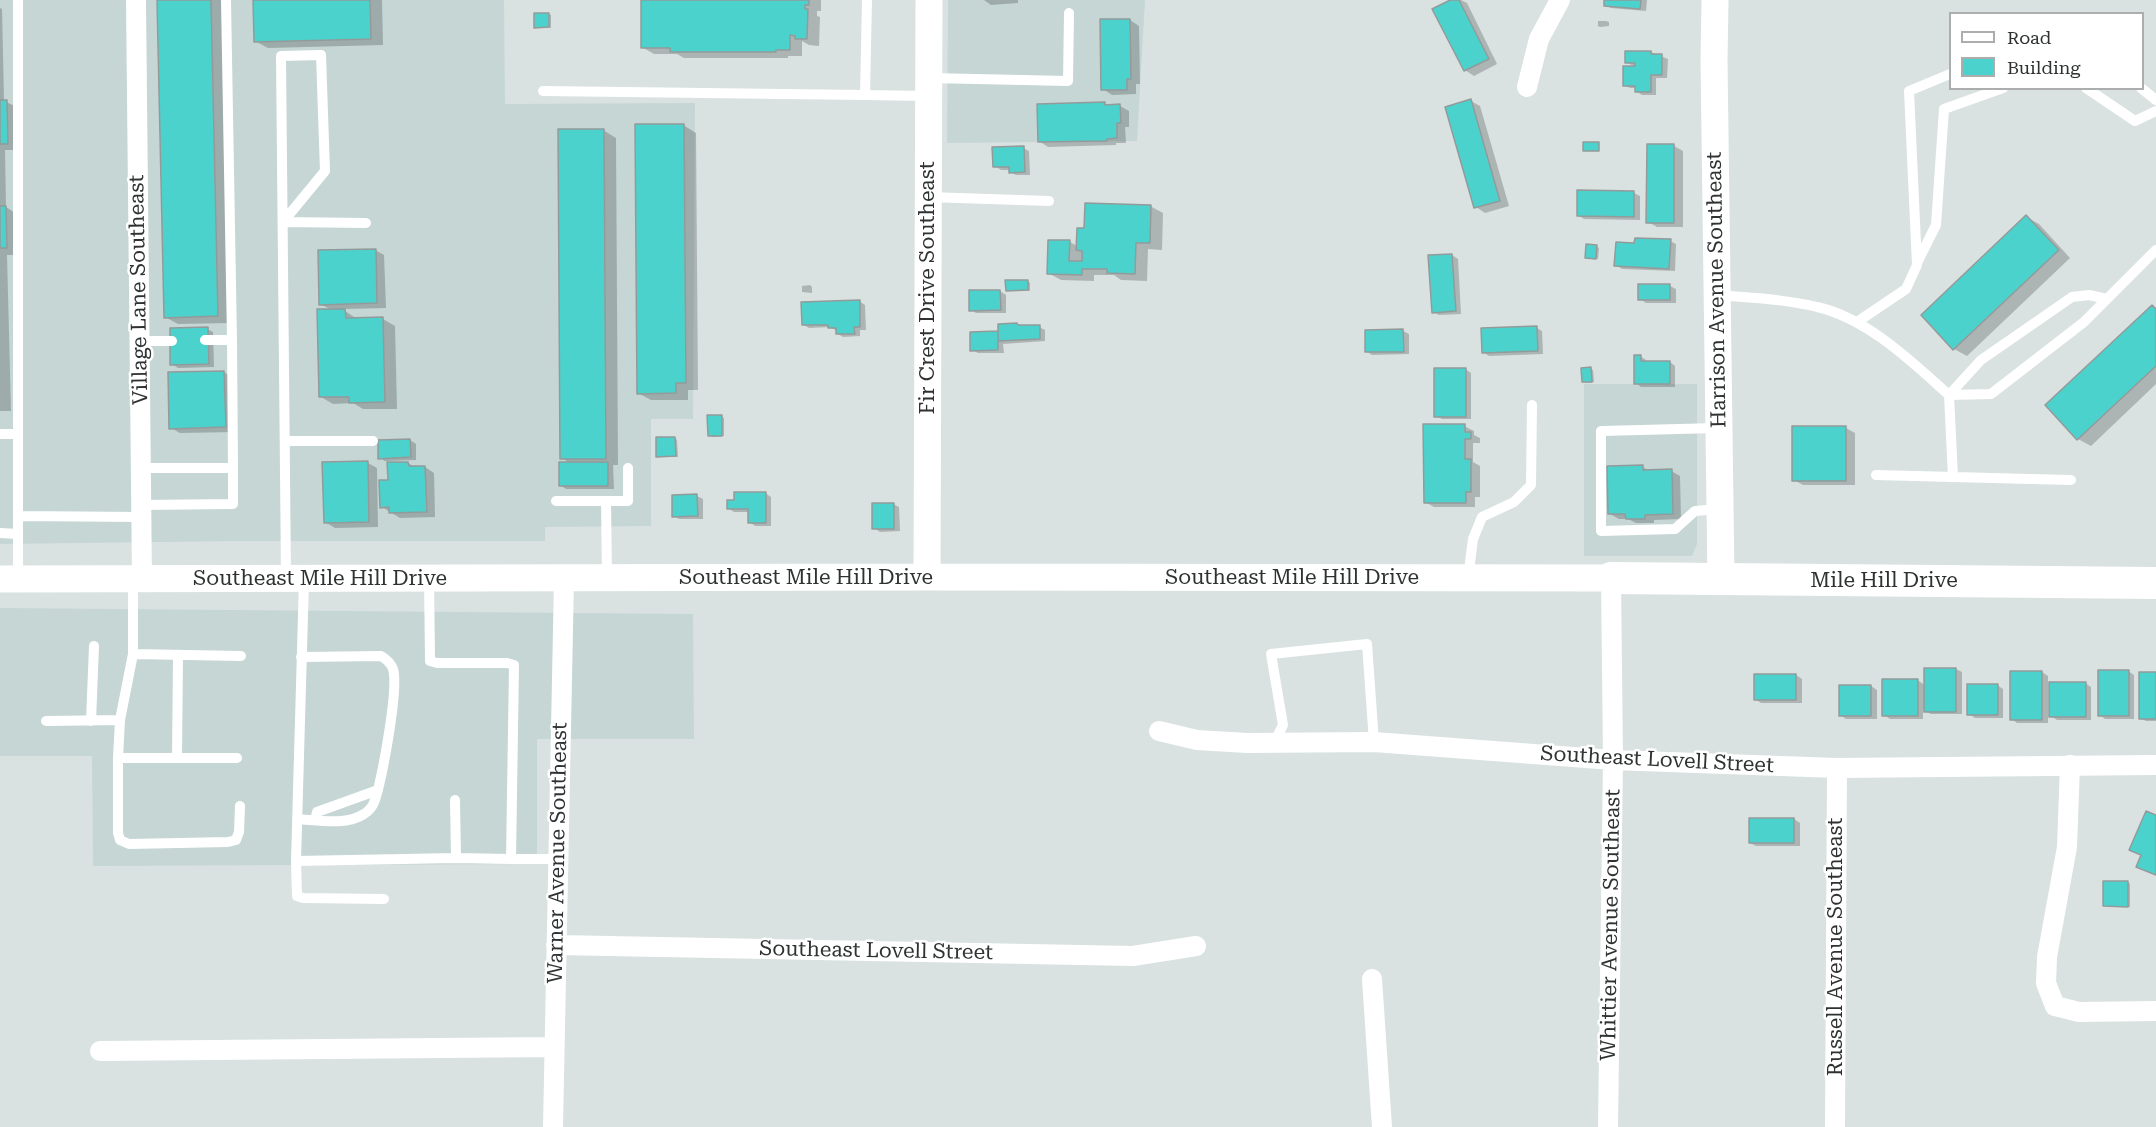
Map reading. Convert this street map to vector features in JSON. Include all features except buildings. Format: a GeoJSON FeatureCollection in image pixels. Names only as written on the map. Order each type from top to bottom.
{"type":"FeatureCollection","features":[{"type":"Feature","properties":{"kind":"main road","name":"Fir Crest Drive Southeast"},"geometry":{"type":"LineString","coordinates":[[927,577],[929,0]]}},
{"type":"Feature","properties":{"kind":"main road","name":"Harrison Avenue Southeast"},"geometry":{"type":"LineString","coordinates":[[1715,0],[1721,580]]}},
{"type":"Feature","properties":{"kind":"main road","name":"Southeast Mile Hill Drive"},"geometry":{"type":"LineString","coordinates":[[9,579],[1611,578]]}},
{"type":"Feature","properties":{"kind":"main road","name":"Mile Hill Drive"},"geometry":{"type":"LineString","coordinates":[[1611,578],[2156,583]]}},
{"type":"Feature","properties":{"kind":"street","name":"Village Lane Southeast"},"geometry":{"type":"LineString","coordinates":[[136,0],[141,468],[138,579]]}},
{"type":"Feature","properties":{"kind":"street"},"geometry":{"type":"LineString","coordinates":[[1527,87],[1539,39],[1560,0]]}},
{"type":"Feature","properties":{"kind":"street","name":"Whittier Avenue Southeast"},"geometry":{"type":"LineString","coordinates":[[1608,1127],[1613,760],[1611,578]]}},
{"type":"Feature","properties":{"kind":"street","name":"Warner Avenue Southeast"},"geometry":{"type":"LineString","coordinates":[[553,1127],[564,579]]}},
{"type":"Feature","properties":{"kind":"street","name":"Southeast Lovell Street"},"geometry":{"type":"LineString","coordinates":[[1159,731],[1197,740],[1247,743],[1374,742],[1613,760],[1837,768],[2156,765]]}},
{"type":"Feature","properties":{"kind":"street"},"geometry":{"type":"LineString","coordinates":[[2070,765],[2067,847],[2047,957],[2046,983],[2055,1006],[2079,1012],[2156,1011]]}},
{"type":"Feature","properties":{"kind":"street","name":"Russell Avenue Southeast"},"geometry":{"type":"LineString","coordinates":[[1835,1127],[1837,768]]}},
{"type":"Feature","properties":{"kind":"street","name":"Southeast Lovell Street"},"geometry":{"type":"LineString","coordinates":[[556,945],[1133,956],[1196,946]]}},
{"type":"Feature","properties":{"kind":"street"},"geometry":{"type":"LineString","coordinates":[[1372,979],[1382,1127]]}},
{"type":"Feature","properties":{"kind":"street"},"geometry":{"type":"LineString","coordinates":[[100,1051],[554,1047]]}},
{"type":"Feature","properties":{"kind":"lane"},"geometry":{"type":"LineString","coordinates":[[9,579],[18,534],[18,0]]}},
{"type":"Feature","properties":{"kind":"lane"},"geometry":{"type":"LineString","coordinates":[[18,516],[141,511],[233,504],[226,0]]}},
{"type":"Feature","properties":{"kind":"lane"},"geometry":{"type":"LineString","coordinates":[[866,95],[867,0]]}},
{"type":"Feature","properties":{"kind":"lane"},"geometry":{"type":"LineString","coordinates":[[543,91],[866,95],[929,87],[1068,81],[1070,13]]}},
{"type":"Feature","properties":{"kind":"lane"},"geometry":{"type":"LineString","coordinates":[[283,222],[325,171],[321,55],[281,56],[285,441],[301,657],[297,896],[384,899]]}},
{"type":"Feature","properties":{"kind":"lane"},"geometry":{"type":"LineString","coordinates":[[1917,265],[1909,91],[1949,74]]}},
{"type":"Feature","properties":{"kind":"lane"},"geometry":{"type":"LineString","coordinates":[[1857,322],[1906,289],[1936,225],[1944,109],[1997,90]]}},
{"type":"Feature","properties":{"kind":"lane"},"geometry":{"type":"LineString","coordinates":[[2089,90],[2135,121],[2156,111]]}},
{"type":"Feature","properties":{"kind":"lane"},"geometry":{"type":"LineString","coordinates":[[2144,90],[2156,100]]}},
{"type":"Feature","properties":{"kind":"lane"},"geometry":{"type":"LineString","coordinates":[[928,197],[1048,201]]}},
{"type":"Feature","properties":{"kind":"lane"},"geometry":{"type":"LineString","coordinates":[[283,222],[366,223]]}},
{"type":"Feature","properties":{"kind":"lane"},"geometry":{"type":"LineString","coordinates":[[1717,295],[1819,307],[1857,322],[1909,359],[1949,395],[1991,394],[2084,322],[2156,250]]}},
{"type":"Feature","properties":{"kind":"lane"},"geometry":{"type":"LineString","coordinates":[[1953,477],[1949,395],[1981,360],[2072,297],[2089,295],[2107,299]]}},
{"type":"Feature","properties":{"kind":"lane"},"geometry":{"type":"LineString","coordinates":[[140,341],[172,340]]}},
{"type":"Feature","properties":{"kind":"lane"},"geometry":{"type":"LineString","coordinates":[[205,340],[232,340]]}},
{"type":"Feature","properties":{"kind":"lane"},"geometry":{"type":"LineString","coordinates":[[1467,578],[1473,539],[1482,517],[1514,502],[1531,485],[1532,405]]}},
{"type":"Feature","properties":{"kind":"lane"},"geometry":{"type":"LineString","coordinates":[[1719,428],[1601,431],[1601,531],[1676,529],[1695,511],[1720,509]]}},
{"type":"Feature","properties":{"kind":"lane"},"geometry":{"type":"LineString","coordinates":[[0,434],[18,434]]}},
{"type":"Feature","properties":{"kind":"lane"},"geometry":{"type":"LineString","coordinates":[[285,441],[373,441]]}},
{"type":"Feature","properties":{"kind":"lane"},"geometry":{"type":"LineString","coordinates":[[141,468],[233,468]]}},
{"type":"Feature","properties":{"kind":"lane"},"geometry":{"type":"LineString","coordinates":[[556,501],[628,501],[628,468]]}},
{"type":"Feature","properties":{"kind":"lane"},"geometry":{"type":"LineString","coordinates":[[1876,475],[2071,480]]}},
{"type":"Feature","properties":{"kind":"lane"},"geometry":{"type":"LineString","coordinates":[[606,501],[608,579]]}},
{"type":"Feature","properties":{"kind":"lane"},"geometry":{"type":"LineString","coordinates":[[0,534],[18,534]]}},
{"type":"Feature","properties":{"kind":"lane"},"geometry":{"type":"LineString","coordinates":[[429,578],[430,661],[514,665],[511,859]]}},
{"type":"Feature","properties":{"kind":"lane"},"geometry":{"type":"LineString","coordinates":[[138,579],[133,654],[120,720],[118,758],[118,833],[120,840],[129,844],[236,840],[239,832],[240,806]]}},
{"type":"Feature","properties":{"kind":"lane"},"geometry":{"type":"LineString","coordinates":[[1274,743],[1283,725],[1271,654],[1367,644],[1374,742]]}},
{"type":"Feature","properties":{"kind":"lane"},"geometry":{"type":"LineString","coordinates":[[91,721],[94,646]]}},
{"type":"Feature","properties":{"kind":"lane"},"geometry":{"type":"LineString","coordinates":[[133,654],[241,656]]}},
{"type":"Feature","properties":{"kind":"lane"},"geometry":{"type":"LineString","coordinates":[[177,758],[178,655]]}},
{"type":"Feature","properties":{"kind":"lane"},"geometry":{"type":"LineString","coordinates":[[297,819],[353,820],[366,813],[374,803],[395,693],[393,667],[381,656],[301,657]]}},
{"type":"Feature","properties":{"kind":"lane"},"geometry":{"type":"LineString","coordinates":[[46,721],[120,720]]}},
{"type":"Feature","properties":{"kind":"lane"},"geometry":{"type":"LineString","coordinates":[[118,758],[237,758]]}},
{"type":"Feature","properties":{"kind":"lane"},"geometry":{"type":"LineString","coordinates":[[315,820],[317,812],[378,790]]}},
{"type":"Feature","properties":{"kind":"lane"},"geometry":{"type":"LineString","coordinates":[[455,800],[456,858]]}},
{"type":"Feature","properties":{"kind":"lane"},"geometry":{"type":"LineString","coordinates":[[296,861],[557,859]]}},
{"type":"Feature","properties":{"kind":"shaded area"},"geometry":{"type":"Polygon","coordinates":[[[0,0],[504,0],[505,104],[695,103],[693,419],[651,419],[651,526],[545,527],[545,541],[0,544],[0,0]]]}},
{"type":"Feature","properties":{"kind":"shaded area"},"geometry":{"type":"Polygon","coordinates":[[[948,0],[1145,0],[1137,141],[947,143],[948,0]]]}},
{"type":"Feature","properties":{"kind":"shaded area"},"geometry":{"type":"Polygon","coordinates":[[[1584,384],[1697,384],[1697,544],[1692,556],[1584,556],[1584,384]]]}},
{"type":"Feature","properties":{"kind":"shaded area"},"geometry":{"type":"Polygon","coordinates":[[[0,608],[693,614],[694,739],[537,739],[537,864],[93,866],[92,756],[0,756],[0,608]]]}}]}
